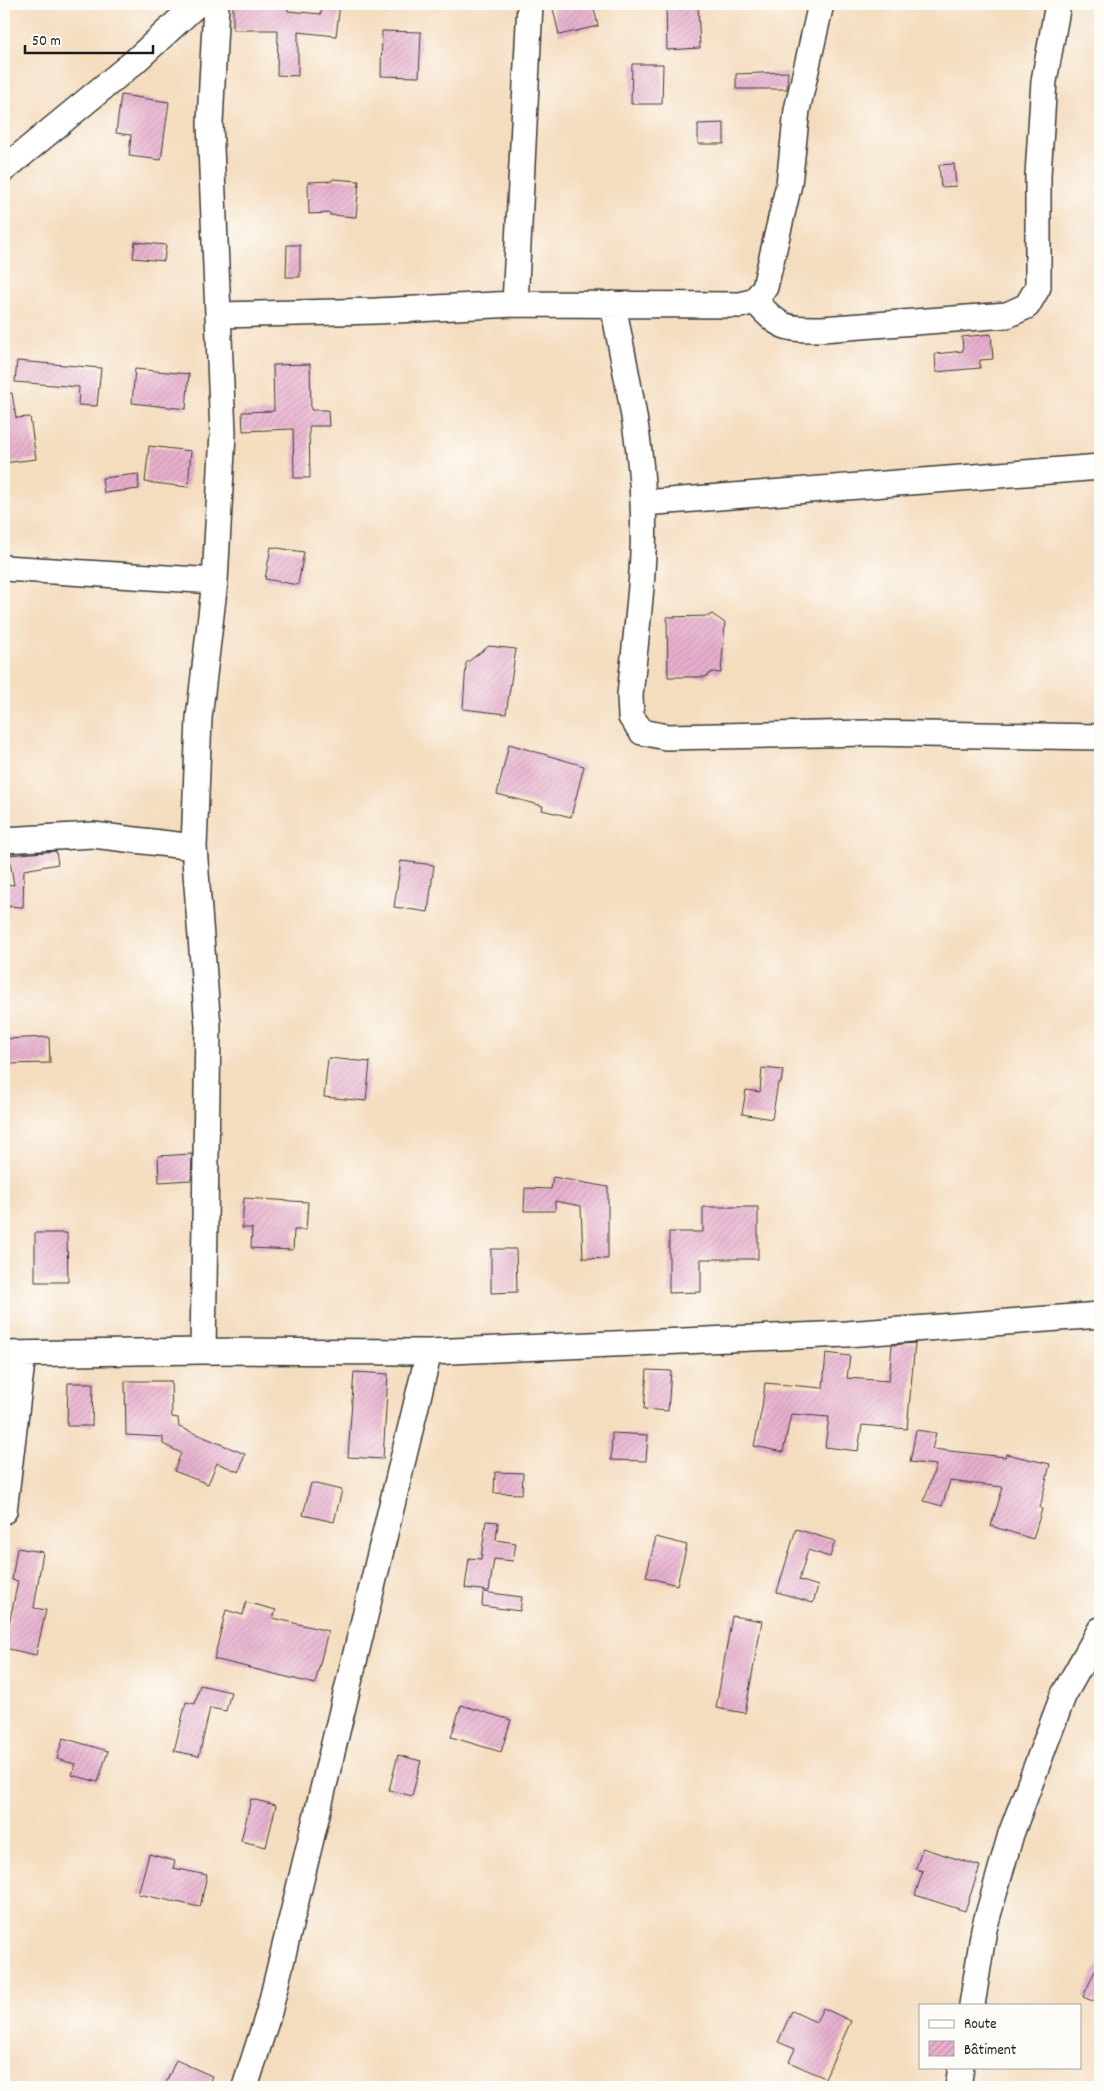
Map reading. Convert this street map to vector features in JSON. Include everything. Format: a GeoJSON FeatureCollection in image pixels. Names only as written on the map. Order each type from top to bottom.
{"type":"FeatureCollection","features":[{"type":"Feature","properties":{"kind":"street"},"geometry":{"type":"LineString","coordinates":[[4,169],[134,62],[197,4]]}},
{"type":"Feature","properties":{"kind":"street"},"geometry":{"type":"LineString","coordinates":[[203,1351],[208,1027],[194,847],[199,718],[215,580],[223,433],[210,123],[216,4]]}},
{"type":"Feature","properties":{"kind":"street"},"geometry":{"type":"LineString","coordinates":[[514,304],[530,4]]}},
{"type":"Feature","properties":{"kind":"street"},"geometry":{"type":"LineString","coordinates":[[218,315],[376,311],[514,304],[740,305],[755,301],[765,288],[789,184],[797,110],[821,4]]}},
{"type":"Feature","properties":{"kind":"street"},"geometry":{"type":"LineString","coordinates":[[755,301],[774,322],[792,329],[822,329],[1007,315],[1027,306],[1038,287],[1038,176],[1042,109],[1044,81],[1058,4]]}},
{"type":"Feature","properties":{"kind":"street"},"geometry":{"type":"LineString","coordinates":[[613,304],[636,425],[644,502],[643,554],[630,696],[631,717],[642,732],[666,737],[868,733],[1100,737]]}},
{"type":"Feature","properties":{"kind":"street"},"geometry":{"type":"LineString","coordinates":[[644,502],[1100,467]]}},
{"type":"Feature","properties":{"kind":"street"},"geometry":{"type":"LineString","coordinates":[[4,568],[215,580]]}},
{"type":"Feature","properties":{"kind":"street"},"geometry":{"type":"LineString","coordinates":[[4,840],[93,835],[194,847]]}},
{"type":"Feature","properties":{"kind":"street"},"geometry":{"type":"LineString","coordinates":[[4,1511],[14,1354],[203,1351],[429,1352],[846,1334],[1100,1314]]}},
{"type":"Feature","properties":{"kind":"street"},"geometry":{"type":"LineString","coordinates":[[245,2087],[269,2012],[429,1352]]}},
{"type":"Feature","properties":{"kind":"street"},"geometry":{"type":"LineString","coordinates":[[972,2004],[984,1929],[1011,1834],[1063,1696],[1100,1630]]}},
{"type":"Feature","properties":{"kind":"street"},"geometry":{"type":"LineString","coordinates":[[958,2087],[961,2068]]}},
{"type":"Feature","properties":{"kind":"building"},"geometry":{"type":"Polygon","coordinates":[[[233,4],[288,4],[288,11],[321,14],[322,4],[340,4],[336,36],[298,32],[298,76],[277,75],[278,30],[233,30],[233,4]]]}},
{"type":"Feature","properties":{"kind":"building"},"geometry":{"type":"Polygon","coordinates":[[[552,4],[571,4],[572,8],[593,4],[598,26],[559,35],[552,4]]]}},
{"type":"Feature","properties":{"kind":"building"},"geometry":{"type":"Polygon","coordinates":[[[666,4],[698,4],[700,48],[667,50],[666,4]]]}},
{"type":"Feature","properties":{"kind":"building"},"geometry":{"type":"Polygon","coordinates":[[[382,31],[421,32],[419,77],[381,76],[382,31]]]}},
{"type":"Feature","properties":{"kind":"building"},"geometry":{"type":"Polygon","coordinates":[[[632,64],[663,64],[662,104],[631,104],[632,64]]]}},
{"type":"Feature","properties":{"kind":"building"},"geometry":{"type":"Polygon","coordinates":[[[788,72],[787,89],[736,89],[736,74],[788,72]]]}},
{"type":"Feature","properties":{"kind":"building"},"geometry":{"type":"Polygon","coordinates":[[[121,95],[169,102],[161,160],[129,156],[131,135],[116,133],[121,95]]]}},
{"type":"Feature","properties":{"kind":"building"},"geometry":{"type":"Polygon","coordinates":[[[724,123],[724,144],[698,144],[698,124],[724,123]]]}},
{"type":"Feature","properties":{"kind":"building"},"geometry":{"type":"Polygon","coordinates":[[[954,164],[956,186],[941,187],[939,165],[954,164]]]}},
{"type":"Feature","properties":{"kind":"building"},"geometry":{"type":"Polygon","coordinates":[[[333,179],[359,181],[356,217],[330,215],[330,213],[309,214],[308,182],[332,181],[333,179]]]}},
{"type":"Feature","properties":{"kind":"building"},"geometry":{"type":"Polygon","coordinates":[[[135,242],[166,245],[164,261],[133,258],[135,242]]]}},
{"type":"Feature","properties":{"kind":"building"},"geometry":{"type":"Polygon","coordinates":[[[287,245],[300,245],[300,277],[286,277],[287,245]]]}},
{"type":"Feature","properties":{"kind":"building"},"geometry":{"type":"Polygon","coordinates":[[[991,334],[993,359],[980,360],[980,368],[936,372],[935,354],[963,351],[962,337],[991,334]]]}},
{"type":"Feature","properties":{"kind":"building"},"geometry":{"type":"Polygon","coordinates":[[[17,361],[101,368],[97,406],[78,405],[79,387],[15,382],[17,361]]]}},
{"type":"Feature","properties":{"kind":"building"},"geometry":{"type":"Polygon","coordinates":[[[310,364],[311,410],[328,410],[329,426],[309,426],[310,478],[294,478],[293,429],[243,431],[242,412],[274,411],[273,365],[310,364]]]}},
{"type":"Feature","properties":{"kind":"building"},"geometry":{"type":"Polygon","coordinates":[[[135,369],[189,374],[186,409],[132,403],[135,369]]]}},
{"type":"Feature","properties":{"kind":"building"},"geometry":{"type":"Polygon","coordinates":[[[4,393],[12,393],[16,418],[30,417],[36,459],[4,463],[4,393]]]}},
{"type":"Feature","properties":{"kind":"building"},"geometry":{"type":"Polygon","coordinates":[[[149,446],[191,451],[188,487],[145,482],[149,446]]]}},
{"type":"Feature","properties":{"kind":"building"},"geometry":{"type":"Polygon","coordinates":[[[138,474],[139,489],[104,493],[102,478],[138,474]]]}},
{"type":"Feature","properties":{"kind":"building"},"geometry":{"type":"Polygon","coordinates":[[[271,547],[304,552],[298,585],[265,579],[271,547]]]}},
{"type":"Feature","properties":{"kind":"building"},"geometry":{"type":"Polygon","coordinates":[[[712,614],[725,623],[721,673],[712,672],[705,677],[668,677],[667,617],[709,616],[712,614]]]}},
{"type":"Feature","properties":{"kind":"building"},"geometry":{"type":"Polygon","coordinates":[[[489,646],[516,649],[506,714],[463,709],[466,663],[489,646]]]}},
{"type":"Feature","properties":{"kind":"building"},"geometry":{"type":"Polygon","coordinates":[[[509,744],[584,766],[571,817],[542,810],[543,806],[497,794],[509,744]]]}},
{"type":"Feature","properties":{"kind":"building"},"geometry":{"type":"Polygon","coordinates":[[[56,851],[58,864],[24,870],[23,907],[4,906],[4,884],[14,885],[9,855],[56,851]]]}},
{"type":"Feature","properties":{"kind":"building"},"geometry":{"type":"Polygon","coordinates":[[[401,861],[434,865],[428,912],[394,907],[401,861]]]}},
{"type":"Feature","properties":{"kind":"building"},"geometry":{"type":"Polygon","coordinates":[[[49,1037],[50,1063],[4,1064],[4,1039],[49,1037]]]}},
{"type":"Feature","properties":{"kind":"building"},"geometry":{"type":"Polygon","coordinates":[[[328,1058],[370,1062],[366,1101],[324,1097],[328,1058]]]}},
{"type":"Feature","properties":{"kind":"building"},"geometry":{"type":"Polygon","coordinates":[[[762,1068],[783,1070],[781,1083],[778,1083],[772,1119],[742,1114],[746,1090],[760,1092],[762,1068]]]}},
{"type":"Feature","properties":{"kind":"building"},"geometry":{"type":"Polygon","coordinates":[[[192,1154],[191,1180],[159,1182],[158,1156],[192,1154]]]}},
{"type":"Feature","properties":{"kind":"building"},"geometry":{"type":"Polygon","coordinates":[[[553,1177],[608,1187],[608,1259],[583,1258],[581,1206],[555,1201],[555,1211],[524,1211],[525,1188],[551,1189],[553,1177]]]}},
{"type":"Feature","properties":{"kind":"building"},"geometry":{"type":"Polygon","coordinates":[[[244,1198],[308,1202],[306,1230],[294,1230],[293,1250],[251,1248],[252,1228],[242,1228],[244,1198]]]}},
{"type":"Feature","properties":{"kind":"building"},"geometry":{"type":"Polygon","coordinates":[[[703,1207],[758,1207],[758,1259],[701,1259],[701,1292],[669,1293],[669,1232],[703,1232],[703,1207]]]}},
{"type":"Feature","properties":{"kind":"building"},"geometry":{"type":"Polygon","coordinates":[[[35,1233],[67,1233],[68,1282],[35,1282],[35,1233]]]}},
{"type":"Feature","properties":{"kind":"building"},"geometry":{"type":"Polygon","coordinates":[[[491,1249],[516,1249],[517,1292],[491,1293],[491,1249]]]}},
{"type":"Feature","properties":{"kind":"building"},"geometry":{"type":"Polygon","coordinates":[[[915,1343],[907,1429],[862,1425],[858,1451],[825,1447],[829,1417],[791,1414],[783,1452],[754,1446],[765,1383],[823,1388],[826,1353],[850,1356],[847,1378],[889,1381],[892,1345],[915,1343]]]}},
{"type":"Feature","properties":{"kind":"building"},"geometry":{"type":"Polygon","coordinates":[[[647,1370],[671,1371],[668,1411],[644,1409],[647,1370]]]}},
{"type":"Feature","properties":{"kind":"building"},"geometry":{"type":"Polygon","coordinates":[[[354,1372],[388,1374],[383,1459],[348,1457],[354,1372]]]}},
{"type":"Feature","properties":{"kind":"building"},"geometry":{"type":"Polygon","coordinates":[[[125,1381],[171,1381],[172,1417],[178,1418],[179,1427],[245,1454],[239,1472],[217,1463],[208,1484],[174,1471],[181,1453],[163,1444],[163,1437],[126,1435],[125,1381]]]}},
{"type":"Feature","properties":{"kind":"building"},"geometry":{"type":"Polygon","coordinates":[[[68,1383],[93,1383],[92,1426],[67,1426],[68,1383]]]}},
{"type":"Feature","properties":{"kind":"building"},"geometry":{"type":"Polygon","coordinates":[[[916,1430],[936,1433],[932,1449],[1005,1457],[1006,1454],[1050,1464],[1040,1508],[1042,1509],[1033,1539],[991,1526],[1003,1487],[950,1481],[942,1506],[924,1501],[936,1465],[910,1462],[916,1430]]]}},
{"type":"Feature","properties":{"kind":"building"},"geometry":{"type":"Polygon","coordinates":[[[612,1433],[648,1435],[646,1461],[611,1460],[612,1433]]]}},
{"type":"Feature","properties":{"kind":"building"},"geometry":{"type":"Polygon","coordinates":[[[495,1472],[523,1473],[522,1494],[494,1493],[495,1472]]]}},
{"type":"Feature","properties":{"kind":"building"},"geometry":{"type":"Polygon","coordinates":[[[311,1483],[342,1490],[334,1522],[303,1515],[311,1483]]]}},
{"type":"Feature","properties":{"kind":"building"},"geometry":{"type":"Polygon","coordinates":[[[486,1521],[498,1522],[496,1540],[516,1543],[513,1561],[494,1559],[489,1591],[465,1588],[469,1558],[481,1559],[486,1521]]]}},
{"type":"Feature","properties":{"kind":"building"},"geometry":{"type":"Polygon","coordinates":[[[796,1529],[835,1541],[830,1557],[808,1550],[799,1580],[818,1586],[813,1603],[777,1592],[796,1529]]]}},
{"type":"Feature","properties":{"kind":"building"},"geometry":{"type":"Polygon","coordinates":[[[656,1537],[687,1545],[677,1585],[646,1577],[656,1537]]]}},
{"type":"Feature","properties":{"kind":"building"},"geometry":{"type":"Polygon","coordinates":[[[17,1548],[43,1552],[34,1608],[46,1610],[36,1655],[4,1648],[18,1581],[12,1580],[17,1548]]]}},
{"type":"Feature","properties":{"kind":"building"},"geometry":{"type":"Polygon","coordinates":[[[483,1592],[522,1597],[520,1611],[482,1606],[483,1592]]]}},
{"type":"Feature","properties":{"kind":"building"},"geometry":{"type":"Polygon","coordinates":[[[246,1602],[276,1610],[273,1618],[328,1631],[315,1684],[214,1659],[226,1610],[243,1615],[246,1602]]]}},
{"type":"Feature","properties":{"kind":"building"},"geometry":{"type":"Polygon","coordinates":[[[732,1616],[762,1621],[745,1713],[716,1708],[732,1616]]]}},
{"type":"Feature","properties":{"kind":"building"},"geometry":{"type":"Polygon","coordinates":[[[200,1685],[231,1692],[226,1711],[210,1708],[199,1756],[174,1751],[186,1702],[195,1704],[200,1685]]]}},
{"type":"Feature","properties":{"kind":"building"},"geometry":{"type":"Polygon","coordinates":[[[461,1705],[511,1720],[501,1752],[451,1737],[461,1705]]]}},
{"type":"Feature","properties":{"kind":"building"},"geometry":{"type":"Polygon","coordinates":[[[63,1738],[108,1751],[98,1782],[72,1775],[75,1764],[57,1759],[63,1738]]]}},
{"type":"Feature","properties":{"kind":"building"},"geometry":{"type":"Polygon","coordinates":[[[398,1755],[421,1761],[412,1796],[389,1790],[398,1755]]]}},
{"type":"Feature","properties":{"kind":"building"},"geometry":{"type":"Polygon","coordinates":[[[251,1799],[276,1805],[266,1847],[241,1841],[251,1799]]]}},
{"type":"Feature","properties":{"kind":"building"},"geometry":{"type":"Polygon","coordinates":[[[922,1848],[980,1866],[965,1911],[915,1895],[923,1871],[916,1869],[922,1848]]]}},
{"type":"Feature","properties":{"kind":"building"},"geometry":{"type":"Polygon","coordinates":[[[149,1854],[175,1861],[173,1868],[207,1875],[200,1907],[138,1894],[149,1854]]]}},
{"type":"Feature","properties":{"kind":"building"},"geometry":{"type":"Polygon","coordinates":[[[1100,1960],[1100,2004],[1083,1997],[1100,1960]]]}},
{"type":"Feature","properties":{"kind":"building"},"geometry":{"type":"Polygon","coordinates":[[[823,2008],[851,2021],[825,2078],[789,2062],[795,2049],[778,2042],[792,2011],[816,2022],[823,2008]]]}},
{"type":"Feature","properties":{"kind":"building"},"geometry":{"type":"Polygon","coordinates":[[[176,2060],[212,2076],[207,2087],[164,2087],[176,2060]]]}}]}
